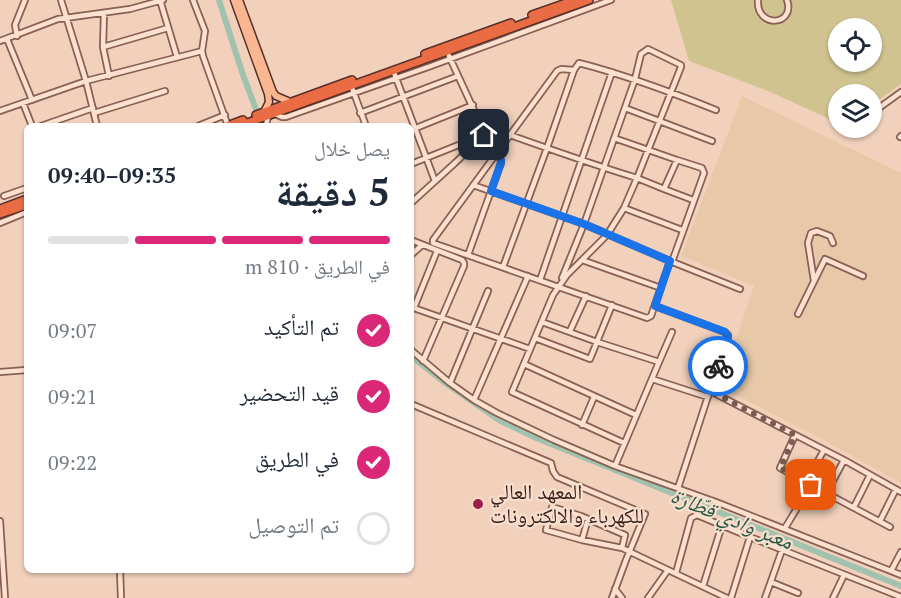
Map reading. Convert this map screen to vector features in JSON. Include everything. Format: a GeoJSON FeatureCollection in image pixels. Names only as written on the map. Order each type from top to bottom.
{"type":"FeatureCollection","features":[{"type":"Feature","properties":{"kind":"highway"},"geometry":{"type":"LineString","coordinates":[[238,123],[293,108],[575,0]]}},
{"type":"Feature","properties":{"kind":"highway"},"geometry":{"type":"LineString","coordinates":[[293,108],[393,70],[449,55],[546,19],[589,0]]}},
{"type":"Feature","properties":{"kind":"highway"},"geometry":{"type":"LineString","coordinates":[[248,123],[269,114]]}},
{"type":"Feature","properties":{"kind":"highway"},"geometry":{"type":"LineString","coordinates":[[0,209],[24,200]]}},
{"type":"Feature","properties":{"kind":"highway"},"geometry":{"type":"LineString","coordinates":[[0,214],[24,206]]}},
{"type":"Feature","properties":{"kind":"main road"},"geometry":{"type":"LineString","coordinates":[[234,0],[271,93],[293,108]]}},
{"type":"Feature","properties":{"kind":"main road"},"geometry":{"type":"LineString","coordinates":[[239,0],[271,93],[269,114]]}},
{"type":"Feature","properties":{"kind":"street"},"geometry":{"type":"LineString","coordinates":[[16,36],[14,27],[25,0]]}},
{"type":"Feature","properties":{"kind":"street"},"geometry":{"type":"LineString","coordinates":[[61,0],[96,123]]}},
{"type":"Feature","properties":{"kind":"street"},"geometry":{"type":"LineString","coordinates":[[128,0],[130,9]]}},
{"type":"Feature","properties":{"kind":"street"},"geometry":{"type":"LineString","coordinates":[[0,41],[50,21],[130,9],[161,0],[177,57]]}},
{"type":"Feature","properties":{"kind":"street"},"geometry":{"type":"LineString","coordinates":[[194,0],[205,31],[202,51],[227,123]]}},
{"type":"Feature","properties":{"kind":"street"},"geometry":{"type":"LineString","coordinates":[[546,19],[610,0]]}},
{"type":"Feature","properties":{"kind":"street"},"geometry":{"type":"LineString","coordinates":[[758,0],[761,14],[767,19],[775,20],[788,14],[787,0]]}},
{"type":"Feature","properties":{"kind":"street"},"geometry":{"type":"LineString","coordinates":[[104,13],[103,47],[109,76]]}},
{"type":"Feature","properties":{"kind":"street"},"geometry":{"type":"LineString","coordinates":[[103,47],[168,28]]}},
{"type":"Feature","properties":{"kind":"street"},"geometry":{"type":"LineString","coordinates":[[6,39],[32,100]]}},
{"type":"Feature","properties":{"kind":"street"},"geometry":{"type":"LineString","coordinates":[[559,286],[604,168],[635,79],[641,54],[648,49],[681,67],[637,178],[624,208],[607,235],[567,275],[553,295],[512,392],[624,443]]}},
{"type":"Feature","properties":{"kind":"street"},"geometry":{"type":"LineString","coordinates":[[0,111],[86,81],[202,51]]}},
{"type":"Feature","properties":{"kind":"street"},"geometry":{"type":"LineString","coordinates":[[267,123],[269,114],[282,117],[293,108],[354,94],[449,55],[484,134],[497,152],[501,163],[468,255]]}},
{"type":"Feature","properties":{"kind":"street"},"geometry":{"type":"LineString","coordinates":[[503,267],[574,70],[579,63],[635,79],[716,110]]}},
{"type":"Feature","properties":{"kind":"street"},"geometry":{"type":"LineString","coordinates":[[393,70],[411,123]]}},
{"type":"Feature","properties":{"kind":"street"},"geometry":{"type":"LineString","coordinates":[[574,70],[557,71],[432,241],[433,243],[647,318],[651,316],[704,170],[614,138]]}},
{"type":"Feature","properties":{"kind":"street"},"geometry":{"type":"LineString","coordinates":[[540,280],[612,72]]}},
{"type":"Feature","properties":{"kind":"street"},"geometry":{"type":"LineString","coordinates":[[360,113],[458,76]]}},
{"type":"Feature","properties":{"kind":"street"},"geometry":{"type":"LineString","coordinates":[[351,85],[365,123]]}},
{"type":"Feature","properties":{"kind":"street"},"geometry":{"type":"LineString","coordinates":[[51,123],[165,91]]}},
{"type":"Feature","properties":{"kind":"street"},"geometry":{"type":"LineString","coordinates":[[882,106],[901,92]]}},
{"type":"Feature","properties":{"kind":"street"},"geometry":{"type":"LineString","coordinates":[[23,103],[31,123]]}},
{"type":"Feature","properties":{"kind":"street"},"geometry":{"type":"LineString","coordinates":[[414,129],[473,105]]}},
{"type":"Feature","properties":{"kind":"street"},"geometry":{"type":"LineString","coordinates":[[625,108],[712,141]]}},
{"type":"Feature","properties":{"kind":"street"},"geometry":{"type":"LineString","coordinates":[[206,123],[225,116]]}},
{"type":"Feature","properties":{"kind":"street"},"geometry":{"type":"LineString","coordinates":[[414,131],[435,181]]}},
{"type":"Feature","properties":{"kind":"street"},"geometry":{"type":"LineString","coordinates":[[414,163],[484,134]]}},
{"type":"Feature","properties":{"kind":"street"},"geometry":{"type":"LineString","coordinates":[[414,200],[484,134]]}},
{"type":"Feature","properties":{"kind":"street"},"geometry":{"type":"LineString","coordinates":[[510,135],[637,178],[693,200]]}},
{"type":"Feature","properties":{"kind":"street"},"geometry":{"type":"LineString","coordinates":[[664,189],[677,160]]}},
{"type":"Feature","properties":{"kind":"street"},"geometry":{"type":"LineString","coordinates":[[473,185],[584,224],[740,288]]}},
{"type":"Feature","properties":{"kind":"street"},"geometry":{"type":"LineString","coordinates":[[4,196],[24,189]]}},
{"type":"Feature","properties":{"kind":"street"},"geometry":{"type":"LineString","coordinates":[[624,208],[682,230]]}},
{"type":"Feature","properties":{"kind":"street"},"geometry":{"type":"LineString","coordinates":[[0,223],[24,213]]}},
{"type":"Feature","properties":{"kind":"street"},"geometry":{"type":"LineString","coordinates":[[814,281],[808,243],[811,233],[818,231],[830,236],[833,243]]}},
{"type":"Feature","properties":{"kind":"street"},"geometry":{"type":"LineString","coordinates":[[414,241],[464,262],[423,361]]}},
{"type":"Feature","properties":{"kind":"street"},"geometry":{"type":"LineString","coordinates":[[414,252],[422,245]]}},
{"type":"Feature","properties":{"kind":"street"},"geometry":{"type":"LineString","coordinates":[[414,305],[437,251]]}},
{"type":"Feature","properties":{"kind":"street"},"geometry":{"type":"LineString","coordinates":[[798,314],[825,259],[863,276]]}},
{"type":"Feature","properties":{"kind":"street"},"geometry":{"type":"LineString","coordinates":[[582,260],[661,288]]}},
{"type":"Feature","properties":{"kind":"street"},"geometry":{"type":"LineString","coordinates":[[474,400],[528,276]]}},
{"type":"Feature","properties":{"kind":"street"},"geometry":{"type":"LineString","coordinates":[[450,383],[488,291]]}},
{"type":"Feature","properties":{"kind":"street"},"geometry":{"type":"LineString","coordinates":[[570,332],[586,296]]}},
{"type":"Feature","properties":{"kind":"street"},"geometry":{"type":"LineString","coordinates":[[535,338],[587,359],[591,357],[612,305]]}},
{"type":"Feature","properties":{"kind":"street"},"geometry":{"type":"LineString","coordinates":[[655,306],[728,334],[678,488]]}},
{"type":"Feature","properties":{"kind":"street"},"geometry":{"type":"LineString","coordinates":[[414,307],[530,349]]}},
{"type":"Feature","properties":{"kind":"street"},"geometry":{"type":"LineString","coordinates":[[542,322],[659,362]]}},
{"type":"Feature","properties":{"kind":"street"},"geometry":{"type":"LineString","coordinates":[[615,466],[672,332]]}},
{"type":"Feature","properties":{"kind":"street"},"geometry":{"type":"LineString","coordinates":[[414,353],[474,400],[545,435],[615,466],[785,528],[901,575]]}},
{"type":"Feature","properties":{"kind":"street"},"geometry":{"type":"LineString","coordinates":[[524,364],[636,415]]}},
{"type":"Feature","properties":{"kind":"street"},"geometry":{"type":"LineString","coordinates":[[0,372],[24,370]]}},
{"type":"Feature","properties":{"kind":"street"},"geometry":{"type":"LineString","coordinates":[[652,380],[708,397]]}},
{"type":"Feature","properties":{"kind":"street"},"geometry":{"type":"LineString","coordinates":[[710,391],[899,491],[880,521]]}},
{"type":"Feature","properties":{"kind":"street"},"geometry":{"type":"LineString","coordinates":[[582,425],[594,397]]}},
{"type":"Feature","properties":{"kind":"street"},"geometry":{"type":"LineString","coordinates":[[414,405],[551,463],[557,477],[645,514],[612,598]]}},
{"type":"Feature","properties":{"kind":"street"},"geometry":{"type":"LineString","coordinates":[[795,435],[780,468],[890,527]]}},
{"type":"Feature","properties":{"kind":"street"},"geometry":{"type":"LineString","coordinates":[[785,528],[824,450]]}},
{"type":"Feature","properties":{"kind":"street"},"geometry":{"type":"LineString","coordinates":[[827,492],[844,460]]}},
{"type":"Feature","properties":{"kind":"street"},"geometry":{"type":"LineString","coordinates":[[854,507],[870,475]]}},
{"type":"Feature","properties":{"kind":"street"},"geometry":{"type":"LineString","coordinates":[[622,548],[626,535],[571,512],[552,507],[546,530],[622,548],[729,598],[750,537]]}},
{"type":"Feature","properties":{"kind":"street"},"geometry":{"type":"LineString","coordinates":[[676,573],[691,518],[697,515],[901,597]]}},
{"type":"Feature","properties":{"kind":"street"},"geometry":{"type":"LineString","coordinates":[[582,540],[588,519]]}},
{"type":"Feature","properties":{"kind":"street"},"geometry":{"type":"LineString","coordinates":[[0,521],[5,598]]}},
{"type":"Feature","properties":{"kind":"street"},"geometry":{"type":"LineString","coordinates":[[703,586],[723,525]]}},
{"type":"Feature","properties":{"kind":"street"},"geometry":{"type":"LineString","coordinates":[[765,598],[782,550]]}},
{"type":"Feature","properties":{"kind":"street"},"geometry":{"type":"LineString","coordinates":[[891,571],[901,552]]}},
{"type":"Feature","properties":{"kind":"street"},"geometry":{"type":"LineString","coordinates":[[648,598],[668,570]]}},
{"type":"Feature","properties":{"kind":"street"},"geometry":{"type":"LineString","coordinates":[[120,573],[122,598]]}},
{"type":"Feature","properties":{"kind":"street"},"geometry":{"type":"LineString","coordinates":[[832,598],[844,575]]}},
{"type":"Feature","properties":{"kind":"street"},"geometry":{"type":"LineString","coordinates":[[771,582],[798,593]]}},
{"type":"Feature","properties":{"kind":"street"},"geometry":{"type":"LineString","coordinates":[[615,589],[622,598]]}},
{"type":"Feature","properties":{"kind":"shaded area"},"geometry":{"type":"Polygon","coordinates":[[[671,0],[901,0],[901,84],[882,98],[882,84],[828,84],[828,118],[768,91],[689,61],[671,0]]]}},
{"type":"Feature","properties":{"kind":"shaded area"},"geometry":{"type":"Polygon","coordinates":[[[742,96],[901,173],[901,483],[822,439],[720,387],[754,286],[681,256],[742,96]]]}},
{"type":"Feature","properties":{"kind":"waterway","name":"معبر وادي قطّارة"},"geometry":{"type":"LineString","coordinates":[[219,0],[257,112]]}},
{"type":"Feature","properties":{"kind":"waterway","name":"معبر وادي قطّارة"},"geometry":{"type":"LineString","coordinates":[[414,358],[499,420],[534,437],[901,586]]}},
{"type":"Feature","properties":{"kind":"way so far"},"geometry":{"type":"LineString","coordinates":[[718,366],[710,391],[795,435],[780,468],[811,485]]}},
{"type":"Feature","properties":{"kind":"place","name":"المعهد العالي للكهرباء والالكترونات"},"geometry":{"type":"Point","coordinates":[478,504]}},
{"type":"Feature","properties":{"kind":"route"},"geometry":{"type":"LineString","coordinates":[[484,135],[484,132],[501,160],[491,191],[584,224],[670,261],[655,306],[728,334],[718,366]]}}]}
